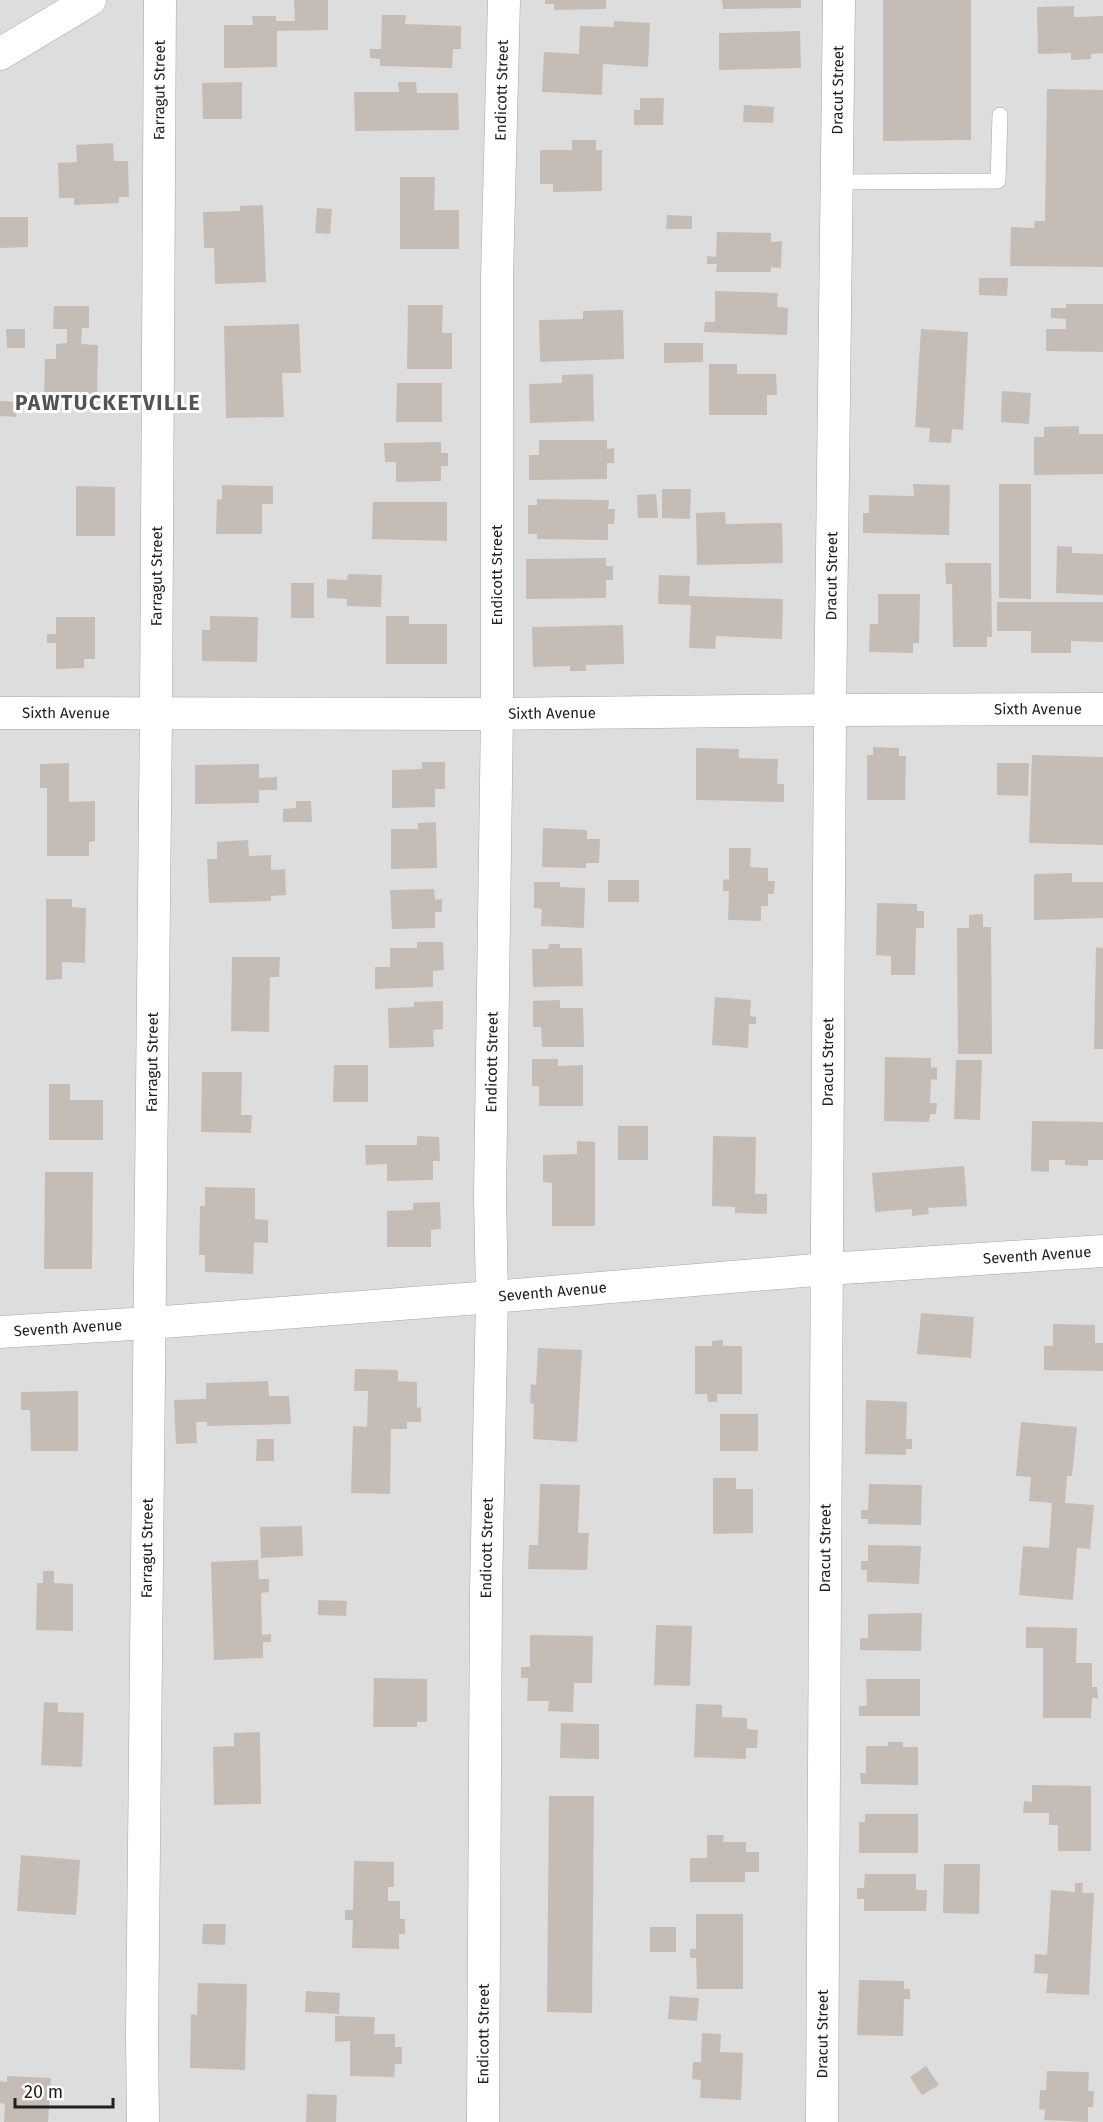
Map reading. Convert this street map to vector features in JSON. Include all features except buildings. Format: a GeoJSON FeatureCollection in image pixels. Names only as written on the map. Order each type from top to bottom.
{"type":"FeatureCollection","features":[{"type":"Feature","properties":{"kind":"street"},"geometry":{"type":"LineString","coordinates":[[0,54],[90,0]]}},
{"type":"Feature","properties":{"kind":"street","name":"Farragut Street"},"geometry":{"type":"LineString","coordinates":[[143,2122],[160,0]]}},
{"type":"Feature","properties":{"kind":"street","name":"Endicott Street"},"geometry":{"type":"LineString","coordinates":[[483,2122],[486,1602],[492,1298],[490,1195],[497,714],[497,278],[504,0]]}},
{"type":"Feature","properties":{"kind":"street","name":"Dracut Street"},"geometry":{"type":"LineString","coordinates":[[822,2122],[830,710],[839,0]]}},
{"type":"Feature","properties":{"kind":"street","name":"Sixth Avenue"},"geometry":{"type":"LineString","coordinates":[[0,713],[497,714],[1103,709]]}},
{"type":"Feature","properties":{"kind":"street","name":"Seventh Avenue"},"geometry":{"type":"LineString","coordinates":[[0,1332],[492,1298],[827,1269],[1103,1251]]}},
{"type":"Feature","properties":{"kind":"lane"},"geometry":{"type":"LineString","coordinates":[[837,182],[998,181],[1000,115]]}},
{"type":"Feature","properties":{"kind":"shaded area"},"geometry":{"type":"Polygon","coordinates":[[[0,0],[1103,0],[1103,2122],[0,2122],[0,0]]]}},
{"type":"Feature","properties":{"kind":"district","name":"PAWTUCKETVILLE"},"geometry":{"type":"Point","coordinates":[108,403]}}]}
